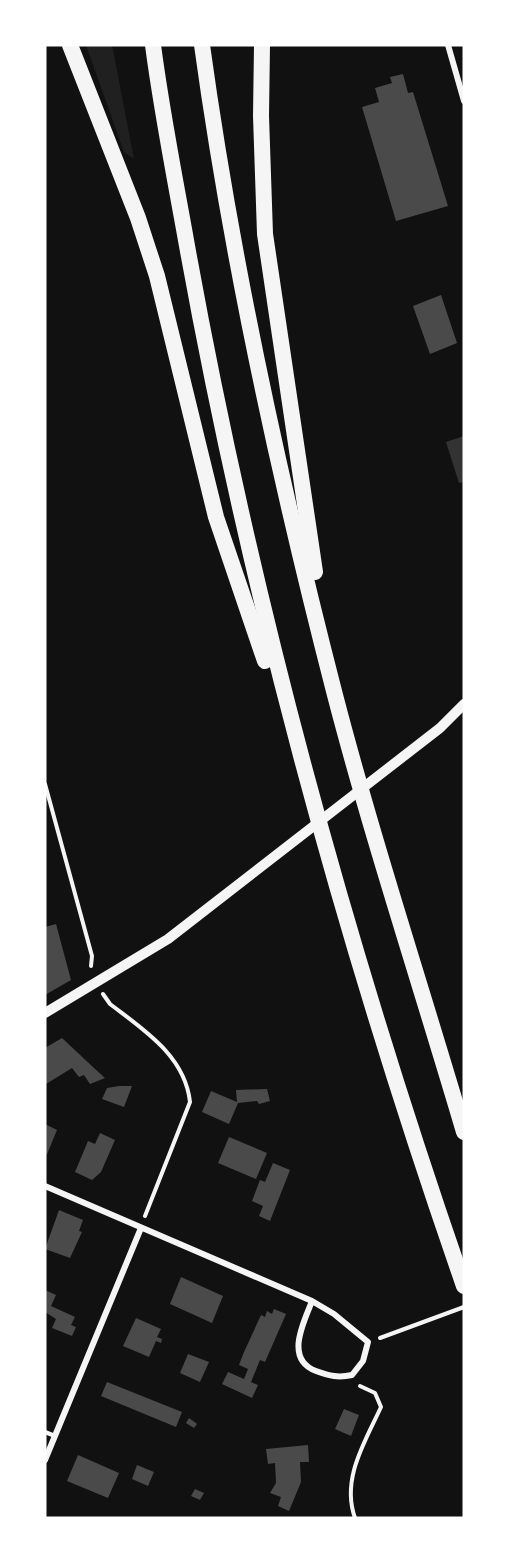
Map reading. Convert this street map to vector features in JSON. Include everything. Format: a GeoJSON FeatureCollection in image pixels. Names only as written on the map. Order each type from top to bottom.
{"type":"FeatureCollection","features":[{"type":"Feature","properties":{"kind":"highway"},"geometry":{"type":"LineString","coordinates":[[70,45],[147,247],[172,330],[216,517],[310,793]]}},
{"type":"Feature","properties":{"kind":"highway"},"geometry":{"type":"LineString","coordinates":[[153,45],[197,305],[240,517],[310,793],[379,1034],[464,1287]]}},
{"type":"Feature","properties":{"kind":"highway"},"geometry":{"type":"LineString","coordinates":[[202,45],[234,237],[296,537],[336,697],[464,1132]]}},
{"type":"Feature","properties":{"kind":"highway"},"geometry":{"type":"LineString","coordinates":[[262,45],[261,116],[265,234],[285,384],[336,697]]}},
{"type":"Feature","properties":{"kind":"street"},"geometry":{"type":"LineString","coordinates":[[448,45],[464,101]]}},
{"type":"Feature","properties":{"kind":"street"},"geometry":{"type":"LineString","coordinates":[[45,1013],[168,939],[440,728],[464,704]]}},
{"type":"Feature","properties":{"kind":"street"},"geometry":{"type":"LineString","coordinates":[[45,1186],[312,1301],[334,1314],[368,1342],[363,1361],[352,1375],[336,1378],[309,1368],[300,1358],[299,1334],[312,1301]]}},
{"type":"Feature","properties":{"kind":"street"},"geometry":{"type":"LineString","coordinates":[[45,1460],[141,1227]]}},
{"type":"Feature","properties":{"kind":"lane"},"geometry":{"type":"LineString","coordinates":[[45,1432],[55,1436]]}},
{"type":"Feature","properties":{"kind":"path"},"geometry":{"type":"LineString","coordinates":[[45,784],[92,956],[91,972]]}},
{"type":"Feature","properties":{"kind":"path"},"geometry":{"type":"LineString","coordinates":[[102,992],[110,1004],[176,1060],[188,1086],[190,1102],[141,1227]]}},
{"type":"Feature","properties":{"kind":"path"},"geometry":{"type":"LineString","coordinates":[[368,1342],[464,1307]]}},
{"type":"Feature","properties":{"kind":"path"},"geometry":{"type":"LineString","coordinates":[[352,1375],[360,1385],[375,1393],[381,1407],[349,1485],[350,1503],[355,1518]]}},
{"type":"Feature","properties":{"kind":"shaded area"},"geometry":{"type":"Polygon","coordinates":[[[86,45],[112,45],[134,159],[124,152],[86,45]]]}},
{"type":"Feature","properties":{"kind":"shaded area"},"geometry":{"type":"Polygon","coordinates":[[[464,436],[464,482],[459,483],[446,442],[464,436]]]}},
{"type":"Feature","properties":{"kind":"building"},"geometry":{"type":"Polygon","coordinates":[[[403,74],[408,93],[413,92],[448,206],[396,221],[362,107],[379,102],[375,88],[392,83],[390,77],[403,74]]]}},
{"type":"Feature","properties":{"kind":"building"},"geometry":{"type":"Polygon","coordinates":[[[441,295],[457,343],[430,354],[413,306],[441,295]]]}},
{"type":"Feature","properties":{"kind":"building"},"geometry":{"type":"Polygon","coordinates":[[[56,924],[71,980],[45,995],[45,927],[56,924]]]}},
{"type":"Feature","properties":{"kind":"building"},"geometry":{"type":"Polygon","coordinates":[[[62,1038],[105,1078],[90,1084],[84,1075],[79,1077],[72,1068],[46,1084],[45,1048],[62,1038]]]}},
{"type":"Feature","properties":{"kind":"building"},"geometry":{"type":"Polygon","coordinates":[[[132,1086],[124,1107],[102,1099],[107,1088],[132,1086]]]}},
{"type":"Feature","properties":{"kind":"building"},"geometry":{"type":"Polygon","coordinates":[[[267,1089],[270,1101],[259,1104],[257,1101],[238,1103],[229,1124],[202,1112],[211,1091],[237,1102],[236,1090],[267,1089]]]}},
{"type":"Feature","properties":{"kind":"building"},"geometry":{"type":"Polygon","coordinates":[[[45,1124],[57,1130],[45,1159],[45,1124]]]}},
{"type":"Feature","properties":{"kind":"building"},"geometry":{"type":"Polygon","coordinates":[[[100,1133],[115,1140],[101,1172],[92,1180],[75,1172],[88,1141],[95,1144],[100,1133]]]}},
{"type":"Feature","properties":{"kind":"building"},"geometry":{"type":"Polygon","coordinates":[[[229,1137],[267,1153],[256,1179],[218,1163],[229,1137]]]}},
{"type":"Feature","properties":{"kind":"building"},"geometry":{"type":"Polygon","coordinates":[[[273,1163],[290,1170],[270,1221],[259,1216],[263,1206],[252,1201],[260,1180],[265,1182],[273,1163]]]}},
{"type":"Feature","properties":{"kind":"building"},"geometry":{"type":"Polygon","coordinates":[[[59,1210],[83,1220],[79,1231],[82,1232],[70,1258],[45,1249],[59,1210]]]}},
{"type":"Feature","properties":{"kind":"building"},"geometry":{"type":"Polygon","coordinates":[[[181,1277],[223,1296],[212,1323],[170,1304],[181,1277]]]}},
{"type":"Feature","properties":{"kind":"building"},"geometry":{"type":"Polygon","coordinates":[[[45,1290],[56,1295],[51,1306],[75,1317],[71,1325],[76,1327],[72,1336],[52,1328],[56,1319],[45,1312],[45,1290]]]}},
{"type":"Feature","properties":{"kind":"building"},"geometry":{"type":"Polygon","coordinates":[[[274,1309],[286,1314],[265,1362],[260,1360],[251,1382],[258,1385],[252,1398],[222,1384],[228,1372],[244,1379],[248,1369],[239,1365],[244,1352],[261,1315],[265,1317],[267,1311],[272,1314],[274,1309]]]}},
{"type":"Feature","properties":{"kind":"building"},"geometry":{"type":"Polygon","coordinates":[[[136,1318],[161,1329],[157,1337],[162,1339],[161,1343],[156,1341],[149,1357],[123,1346],[136,1318]]]}},
{"type":"Feature","properties":{"kind":"building"},"geometry":{"type":"Polygon","coordinates":[[[188,1354],[209,1362],[200,1382],[180,1373],[188,1354]]]}},
{"type":"Feature","properties":{"kind":"building"},"geometry":{"type":"Polygon","coordinates":[[[107,1382],[182,1412],[176,1427],[101,1396],[107,1382]]]}},
{"type":"Feature","properties":{"kind":"building"},"geometry":{"type":"Polygon","coordinates":[[[344,1409],[359,1415],[351,1436],[335,1429],[344,1409]]]}},
{"type":"Feature","properties":{"kind":"building"},"geometry":{"type":"Polygon","coordinates":[[[189,1418],[197,1424],[194,1428],[186,1423],[189,1418]]]}},
{"type":"Feature","properties":{"kind":"building"},"geometry":{"type":"Polygon","coordinates":[[[308,1445],[309,1462],[300,1462],[301,1482],[289,1511],[278,1506],[281,1497],[270,1493],[276,1483],[275,1463],[268,1464],[266,1449],[308,1445]]]}},
{"type":"Feature","properties":{"kind":"building"},"geometry":{"type":"Polygon","coordinates":[[[78,1455],[119,1473],[108,1498],[67,1481],[78,1455]]]}},
{"type":"Feature","properties":{"kind":"building"},"geometry":{"type":"Polygon","coordinates":[[[137,1465],[154,1472],[148,1486],[132,1479],[137,1465]]]}},
{"type":"Feature","properties":{"kind":"building"},"geometry":{"type":"Polygon","coordinates":[[[195,1489],[204,1493],[200,1500],[191,1496],[195,1489]]]}}]}
